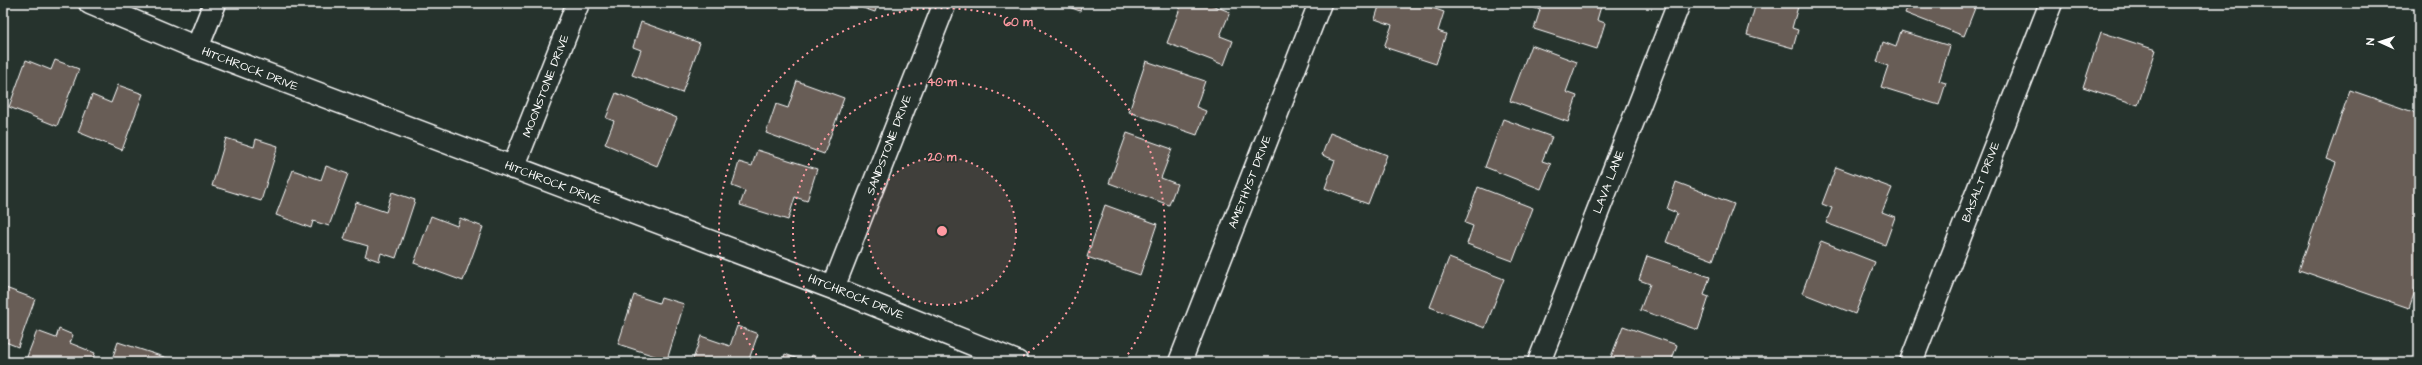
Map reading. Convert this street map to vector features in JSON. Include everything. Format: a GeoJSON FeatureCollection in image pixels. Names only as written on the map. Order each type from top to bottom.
{"type":"FeatureCollection","features":[{"type":"Feature","properties":{"kind":"street","name":"HITCHROCK DRIVE"},"geometry":{"type":"LineString","coordinates":[[90,3],[196,48],[833,288],[1017,362]]}},
{"type":"Feature","properties":{"kind":"street"},"geometry":{"type":"LineString","coordinates":[[196,48],[215,3]]}},
{"type":"Feature","properties":{"kind":"street","name":"MOONSTONE DRIVE"},"geometry":{"type":"LineString","coordinates":[[513,168],[578,3]]}},
{"type":"Feature","properties":{"kind":"street","name":"SANDSTONE DRIVE"},"geometry":{"type":"LineString","coordinates":[[833,288],[945,3]]}},
{"type":"Feature","properties":{"kind":"street","name":"AMETHYST DRIVE"},"geometry":{"type":"LineString","coordinates":[[1180,362],[1320,3]]}},
{"type":"Feature","properties":{"kind":"street","name":"LAVA LANE"},"geometry":{"type":"LineString","coordinates":[[1539,362],[1679,3]]}},
{"type":"Feature","properties":{"kind":"street","name":"BASALT DRIVE"},"geometry":{"type":"LineString","coordinates":[[1911,362],[2051,3]]}},
{"type":"Feature","properties":{"kind":"building"},"geometry":{"type":"Polygon","coordinates":[[[848,3],[878,3],[875,12],[848,3]]]}},
{"type":"Feature","properties":{"kind":"building"},"geometry":{"type":"Polygon","coordinates":[[[1058,3],[1082,3],[1080,11],[1058,3]]]}},
{"type":"Feature","properties":{"kind":"building"},"geometry":{"type":"Polygon","coordinates":[[[1182,3],[1207,3],[1230,12],[1220,36],[1233,41],[1224,65],[1167,43],[1182,3]]]}},
{"type":"Feature","properties":{"kind":"building"},"geometry":{"type":"Polygon","coordinates":[[[1380,3],[1418,3],[1444,12],[1438,31],[1446,34],[1436,64],[1384,47],[1392,25],[1375,19],[1380,3]]]}},
{"type":"Feature","properties":{"kind":"building"},"geometry":{"type":"Polygon","coordinates":[[[1534,3],[1602,3],[1597,20],[1605,23],[1597,49],[1534,29],[1540,10],[1532,7],[1534,3]]]}},
{"type":"Feature","properties":{"kind":"building"},"geometry":{"type":"Polygon","coordinates":[[[1756,3],[1799,3],[1792,28],[1798,30],[1793,48],[1747,35],[1756,3]]]}},
{"type":"Feature","properties":{"kind":"building"},"geometry":{"type":"Polygon","coordinates":[[[1909,3],[1977,3],[1964,36],[1905,13],[1909,3]]]}},
{"type":"Feature","properties":{"kind":"building"},"geometry":{"type":"Polygon","coordinates":[[[641,22],[700,43],[682,93],[632,75],[641,50],[633,47],[641,22]]]}},
{"type":"Feature","properties":{"kind":"building"},"geometry":{"type":"Polygon","coordinates":[[[1901,31],[1950,46],[1939,81],[1946,83],[1939,105],[1881,87],[1888,66],[1877,62],[1883,42],[1896,47],[1901,31]]]}},
{"type":"Feature","properties":{"kind":"building"},"geometry":{"type":"Polygon","coordinates":[[[2101,32],[2156,50],[2138,105],[2083,87],[2101,32]]]}},
{"type":"Feature","properties":{"kind":"building"},"geometry":{"type":"Polygon","coordinates":[[[1531,45],[1577,62],[1566,92],[1577,96],[1568,122],[1510,101],[1531,45]]]}},
{"type":"Feature","properties":{"kind":"building"},"geometry":{"type":"Polygon","coordinates":[[[26,60],[51,70],[55,60],[79,69],[57,126],[9,107],[26,60]]]}},
{"type":"Feature","properties":{"kind":"building"},"geometry":{"type":"Polygon","coordinates":[[[1146,61],[1205,81],[1196,107],[1206,111],[1197,135],[1129,112],[1146,61]]]}},
{"type":"Feature","properties":{"kind":"building"},"geometry":{"type":"Polygon","coordinates":[[[797,81],[844,98],[824,154],[766,133],[776,104],[788,108],[797,81]]]}},
{"type":"Feature","properties":{"kind":"building"},"geometry":{"type":"Polygon","coordinates":[[[118,85],[143,94],[122,150],[78,132],[92,95],[111,103],[118,85]]]}},
{"type":"Feature","properties":{"kind":"building"},"geometry":{"type":"Polygon","coordinates":[[[2350,90],[2419,114],[2419,280],[2409,308],[2299,270],[2336,163],[2326,159],[2350,90]]]}},
{"type":"Feature","properties":{"kind":"building"},"geometry":{"type":"Polygon","coordinates":[[[616,93],[677,118],[657,166],[605,144],[614,121],[606,118],[616,93]]]}},
{"type":"Feature","properties":{"kind":"building"},"geometry":{"type":"Polygon","coordinates":[[[1503,119],[1552,137],[1542,161],[1551,164],[1541,189],[1485,167],[1503,119]]]}},
{"type":"Feature","properties":{"kind":"building"},"geometry":{"type":"Polygon","coordinates":[[[1127,133],[1172,149],[1161,178],[1177,184],[1169,205],[1109,183],[1127,133]]]}},
{"type":"Feature","properties":{"kind":"building"},"geometry":{"type":"Polygon","coordinates":[[[1330,133],[1387,155],[1368,204],[1325,188],[1335,160],[1322,155],[1330,133]]]}},
{"type":"Feature","properties":{"kind":"building"},"geometry":{"type":"Polygon","coordinates":[[[226,138],[254,147],[256,139],[278,146],[261,201],[212,186],[226,138]]]}},
{"type":"Feature","properties":{"kind":"building"},"geometry":{"type":"Polygon","coordinates":[[[757,150],[817,169],[807,201],[795,197],[788,220],[740,205],[745,191],[732,186],[739,162],[752,166],[757,150]]]}},
{"type":"Feature","properties":{"kind":"building"},"geometry":{"type":"Polygon","coordinates":[[[326,166],[348,174],[329,226],[313,221],[311,228],[276,215],[293,170],[321,180],[326,166]]]}},
{"type":"Feature","properties":{"kind":"building"},"geometry":{"type":"Polygon","coordinates":[[[1836,167],[1892,188],[1882,212],[1895,217],[1885,245],[1826,223],[1832,208],[1822,204],[1836,167]]]}},
{"type":"Feature","properties":{"kind":"building"},"geometry":{"type":"Polygon","coordinates":[[[1676,182],[1734,204],[1713,260],[1666,242],[1677,213],[1667,209],[1676,182]]]}},
{"type":"Feature","properties":{"kind":"building"},"geometry":{"type":"Polygon","coordinates":[[[1478,187],[1533,208],[1513,261],[1467,244],[1473,226],[1465,223],[1478,187]]]}},
{"type":"Feature","properties":{"kind":"building"},"geometry":{"type":"Polygon","coordinates":[[[392,192],[415,200],[396,258],[381,253],[379,261],[365,256],[368,246],[344,239],[356,202],[386,212],[392,192]]]}},
{"type":"Feature","properties":{"kind":"building"},"geometry":{"type":"Polygon","coordinates":[[[1105,205],[1157,224],[1140,275],[1087,257],[1105,205]]]}},
{"type":"Feature","properties":{"kind":"building"},"geometry":{"type":"Polygon","coordinates":[[[431,216],[457,226],[460,218],[483,227],[463,281],[414,263],[431,216]]]}},
{"type":"Feature","properties":{"kind":"building"},"geometry":{"type":"Polygon","coordinates":[[[1821,241],[1875,262],[1855,314],[1802,293],[1821,241]]]}},
{"type":"Feature","properties":{"kind":"building"},"geometry":{"type":"Polygon","coordinates":[[[1647,256],[1710,277],[1704,295],[1709,297],[1698,330],[1640,310],[1650,284],[1639,280],[1647,256]]]}},
{"type":"Feature","properties":{"kind":"building"},"geometry":{"type":"Polygon","coordinates":[[[1449,258],[1504,279],[1485,328],[1430,307],[1449,258]]]}},
{"type":"Feature","properties":{"kind":"building"},"geometry":{"type":"Polygon","coordinates":[[[3,287],[35,299],[18,347],[3,341],[3,287]]]}},
{"type":"Feature","properties":{"kind":"building"},"geometry":{"type":"Polygon","coordinates":[[[634,295],[659,303],[661,297],[684,304],[667,360],[618,344],[634,295]]]}},
{"type":"Feature","properties":{"kind":"building"},"geometry":{"type":"Polygon","coordinates":[[[737,326],[758,334],[748,362],[692,362],[701,336],[730,346],[737,326]]]}},
{"type":"Feature","properties":{"kind":"building"},"geometry":{"type":"Polygon","coordinates":[[[1623,326],[1677,345],[1671,362],[1609,362],[1623,326]]]}},
{"type":"Feature","properties":{"kind":"building"},"geometry":{"type":"Polygon","coordinates":[[[59,329],[73,335],[70,343],[95,353],[92,362],[25,362],[37,331],[56,338],[59,329]]]}},
{"type":"Feature","properties":{"kind":"building"},"geometry":{"type":"Polygon","coordinates":[[[118,342],[173,360],[172,362],[111,362],[118,342]]]}},
{"type":"Feature","properties":{"kind":"building"},"geometry":{"type":"Polygon","coordinates":[[[785,354],[806,362],[782,362],[785,354]]]}},
{"type":"Feature","properties":{"kind":"building"},"geometry":{"type":"Polygon","coordinates":[[[812,355],[829,362],[809,362],[812,355]]]}}]}
